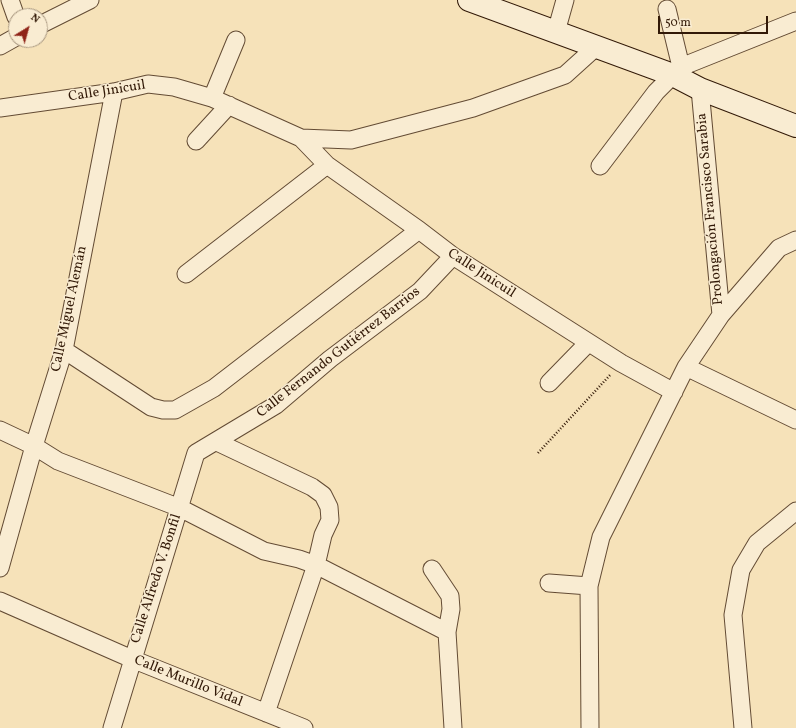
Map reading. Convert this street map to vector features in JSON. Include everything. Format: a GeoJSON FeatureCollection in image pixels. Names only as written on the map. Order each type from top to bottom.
{"type":"FeatureCollection","features":[{"type":"Feature","properties":{"kind":"street"},"geometry":{"type":"LineString","coordinates":[[48,21],[90,0]]}},
{"type":"Feature","properties":{"kind":"street","name":"Prolongación Francisco Sarabia"},"geometry":{"type":"LineString","coordinates":[[468,0],[596,47],[677,71],[700,89],[796,126]]}},
{"type":"Feature","properties":{"kind":"street"},"geometry":{"type":"LineString","coordinates":[[556,32],[565,0]]}},
{"type":"Feature","properties":{"kind":"street"},"geometry":{"type":"LineString","coordinates":[[668,9],[677,71]]}},
{"type":"Feature","properties":{"kind":"street"},"geometry":{"type":"LineString","coordinates":[[600,166],[656,92],[677,71],[796,21]]}},
{"type":"Feature","properties":{"kind":"street"},"geometry":{"type":"LineString","coordinates":[[212,98],[236,40]]}},
{"type":"Feature","properties":{"kind":"street","name":"Calle Jinicuil"},"geometry":{"type":"LineString","coordinates":[[301,138],[351,140],[473,108],[565,75],[596,47]]}},
{"type":"Feature","properties":{"kind":"street","name":"Calle Jinicuil"},"geometry":{"type":"LineString","coordinates":[[0,108],[114,92],[148,84],[174,87],[212,98],[229,105],[301,138],[328,165],[453,256],[588,343],[674,392]]}},
{"type":"Feature","properties":{"kind":"street","name":"Prolongación Francisco Sarabia"},"geometry":{"type":"LineString","coordinates":[[590,728],[588,586],[601,537],[686,367],[721,315],[700,89]]}},
{"type":"Feature","properties":{"kind":"street","name":"Calle Miguel Alemán"},"geometry":{"type":"LineString","coordinates":[[0,568],[34,446],[64,350],[114,92]]}},
{"type":"Feature","properties":{"kind":"street"},"geometry":{"type":"LineString","coordinates":[[196,141],[229,105]]}},
{"type":"Feature","properties":{"kind":"street"},"geometry":{"type":"LineString","coordinates":[[186,274],[328,165]]}},
{"type":"Feature","properties":{"kind":"street"},"geometry":{"type":"LineString","coordinates":[[64,350],[151,407],[163,410],[175,410],[214,388],[419,230]]}},
{"type":"Feature","properties":{"kind":"street"},"geometry":{"type":"LineString","coordinates":[[721,315],[779,248],[796,240]]}},
{"type":"Feature","properties":{"kind":"street","name":"Calle Fernando Gutiérrez Barrios"},"geometry":{"type":"LineString","coordinates":[[217,442],[276,405],[330,359],[420,291],[453,256]]}},
{"type":"Feature","properties":{"kind":"street"},"geometry":{"type":"LineString","coordinates":[[549,383],[588,343]]}},
{"type":"Feature","properties":{"kind":"street"},"geometry":{"type":"LineString","coordinates":[[686,367],[796,420]]}},
{"type":"Feature","properties":{"kind":"street"},"geometry":{"type":"LineString","coordinates":[[0,430],[34,446],[58,460],[180,508],[264,551],[299,559],[316,565],[447,632]]}},
{"type":"Feature","properties":{"kind":"street"},"geometry":{"type":"LineString","coordinates":[[217,442],[312,487],[323,495],[329,507],[330,520],[323,535],[316,565],[266,713]]}},
{"type":"Feature","properties":{"kind":"street","name":"Calle Alfredo V. Bonfil"},"geometry":{"type":"LineString","coordinates":[[112,728],[196,453],[217,442]]}},
{"type":"Feature","properties":{"kind":"street"},"geometry":{"type":"LineString","coordinates":[[743,728],[733,615],[741,570],[757,543],[796,511]]}},
{"type":"Feature","properties":{"kind":"street"},"geometry":{"type":"LineString","coordinates":[[432,569],[450,596],[451,609],[447,632],[453,728]]}},
{"type":"Feature","properties":{"kind":"street"},"geometry":{"type":"LineString","coordinates":[[549,583],[588,586]]}},
{"type":"Feature","properties":{"kind":"street","name":"Calle Murillo Vidal"},"geometry":{"type":"LineString","coordinates":[[0,600],[132,659],[304,728]]}},
{"type":"Feature","properties":{"kind":"path"},"geometry":{"type":"LineString","coordinates":[[538,453],[621,363]]}}]}
